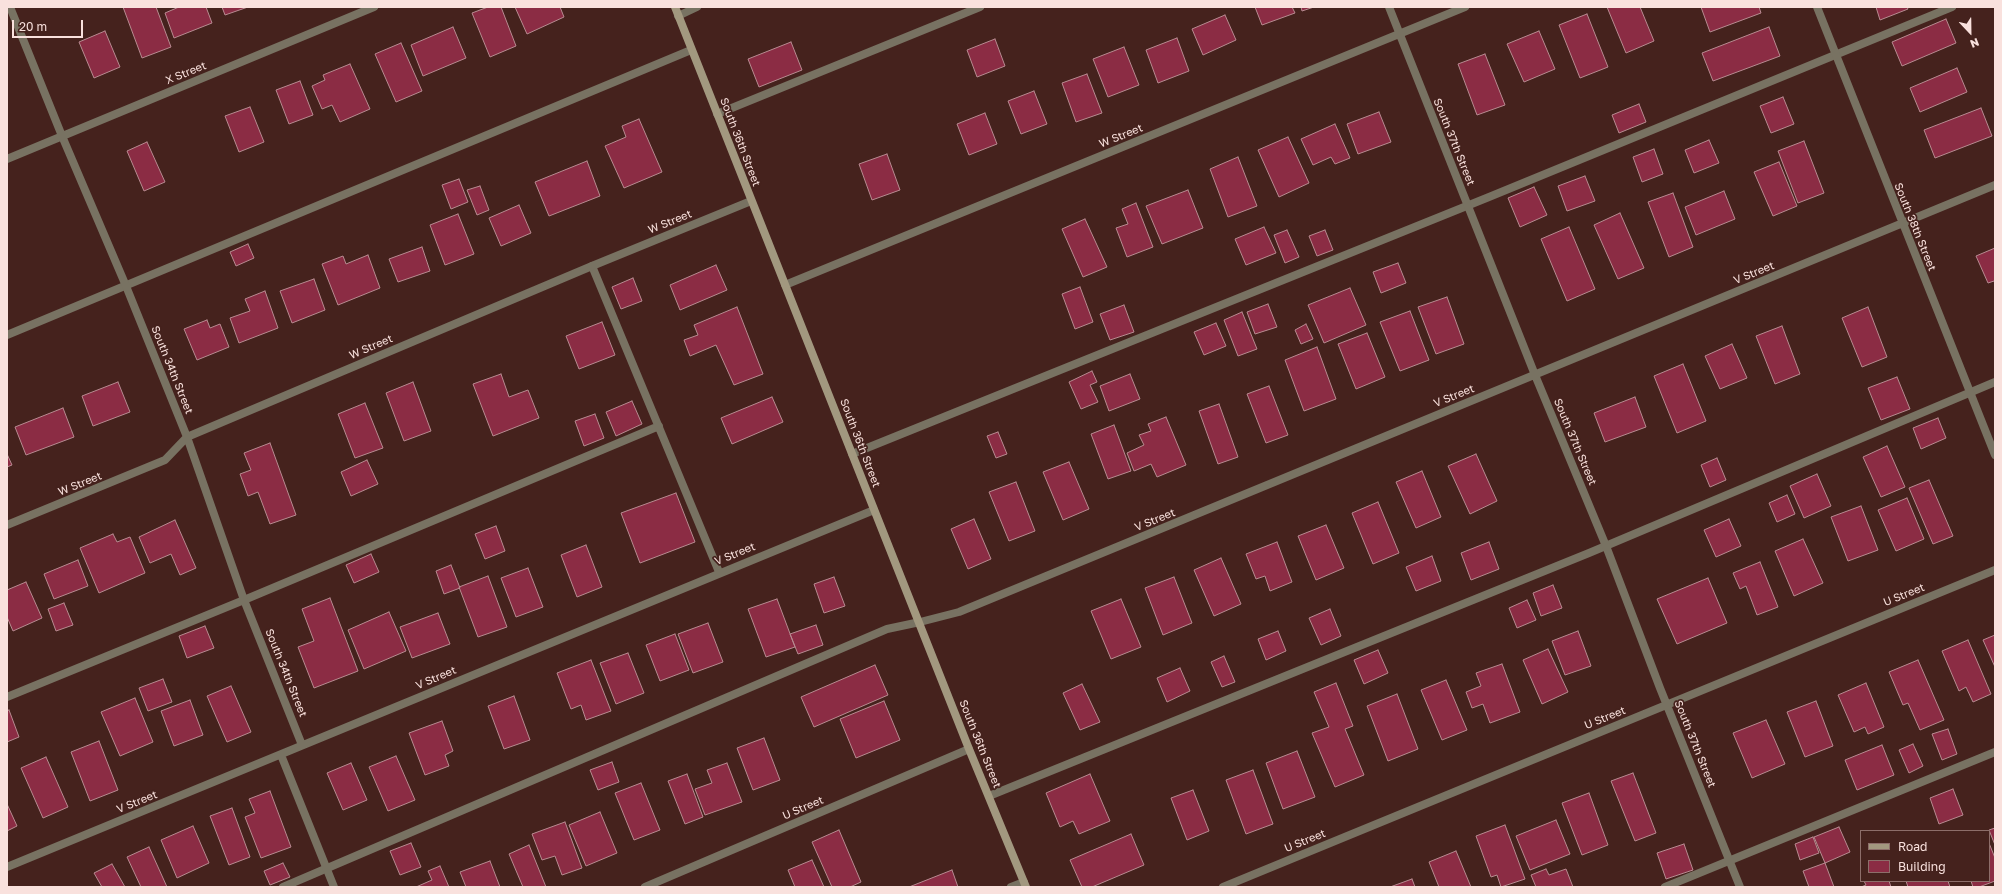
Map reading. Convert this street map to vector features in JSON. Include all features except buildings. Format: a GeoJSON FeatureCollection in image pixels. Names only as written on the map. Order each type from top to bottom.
{"type":"FeatureCollection","features":[{"type":"Feature","properties":{"kind":"main road","name":"South 36th Street"},"geometry":{"type":"LineString","coordinates":[[675,7],[716,114],[920,622],[969,749],[1025,884]]}},
{"type":"Feature","properties":{"kind":"street","name":"South 34th Street"},"geometry":{"type":"LineString","coordinates":[[10,7],[187,437],[244,600],[302,745]]}},
{"type":"Feature","properties":{"kind":"street","name":"X Street"},"geometry":{"type":"LineString","coordinates":[[7,159],[374,7]]}},
{"type":"Feature","properties":{"kind":"street"},"geometry":{"type":"LineString","coordinates":[[678,16],[697,7]]}},
{"type":"Feature","properties":{"kind":"street"},"geometry":{"type":"LineString","coordinates":[[716,114],[980,7]]}},
{"type":"Feature","properties":{"kind":"street","name":"South 37th Street"},"geometry":{"type":"LineString","coordinates":[[1389,7],[1535,375],[1606,546],[1667,705],[1740,887]]}},
{"type":"Feature","properties":{"kind":"street","name":"W Street"},"geometry":{"type":"LineString","coordinates":[[785,285],[1465,7]]}},
{"type":"Feature","properties":{"kind":"street","name":"South 38th Street"},"geometry":{"type":"LineString","coordinates":[[1817,7],[1995,455]]}},
{"type":"Feature","properties":{"kind":"street"},"geometry":{"type":"LineString","coordinates":[[852,454],[1468,205],[1952,7]]}},
{"type":"Feature","properties":{"kind":"street"},"geometry":{"type":"LineString","coordinates":[[7,335],[692,50]]}},
{"type":"Feature","properties":{"kind":"street","name":"V Street"},"geometry":{"type":"LineString","coordinates":[[283,887],[888,630],[959,612],[1995,186]]}},
{"type":"Feature","properties":{"kind":"street","name":"W Street"},"geometry":{"type":"LineString","coordinates":[[7,525],[165,460],[187,437],[592,266],[751,201]]}},
{"type":"Feature","properties":{"kind":"street"},"geometry":{"type":"LineString","coordinates":[[592,266],[719,572]]}},
{"type":"Feature","properties":{"kind":"street"},"geometry":{"type":"LineString","coordinates":[[989,796],[1606,546],[1995,382]]}},
{"type":"Feature","properties":{"kind":"street"},"geometry":{"type":"LineString","coordinates":[[7,697],[244,600],[659,426]]}},
{"type":"Feature","properties":{"kind":"street","name":"V Street"},"geometry":{"type":"LineString","coordinates":[[7,867],[281,755],[719,572],[874,510]]}},
{"type":"Feature","properties":{"kind":"street","name":"U Street"},"geometry":{"type":"LineString","coordinates":[[1222,887],[1995,570]]}},
{"type":"Feature","properties":{"kind":"street","name":"U Street"},"geometry":{"type":"LineString","coordinates":[[644,887],[969,749]]}},
{"type":"Feature","properties":{"kind":"street"},"geometry":{"type":"LineString","coordinates":[[1665,887],[1995,752]]}},
{"type":"Feature","properties":{"kind":"street"},"geometry":{"type":"LineString","coordinates":[[281,755],[334,887]]}},
{"type":"Feature","properties":{"kind":"street"},"geometry":{"type":"LineString","coordinates":[[1011,887],[1025,884]]}}]}
